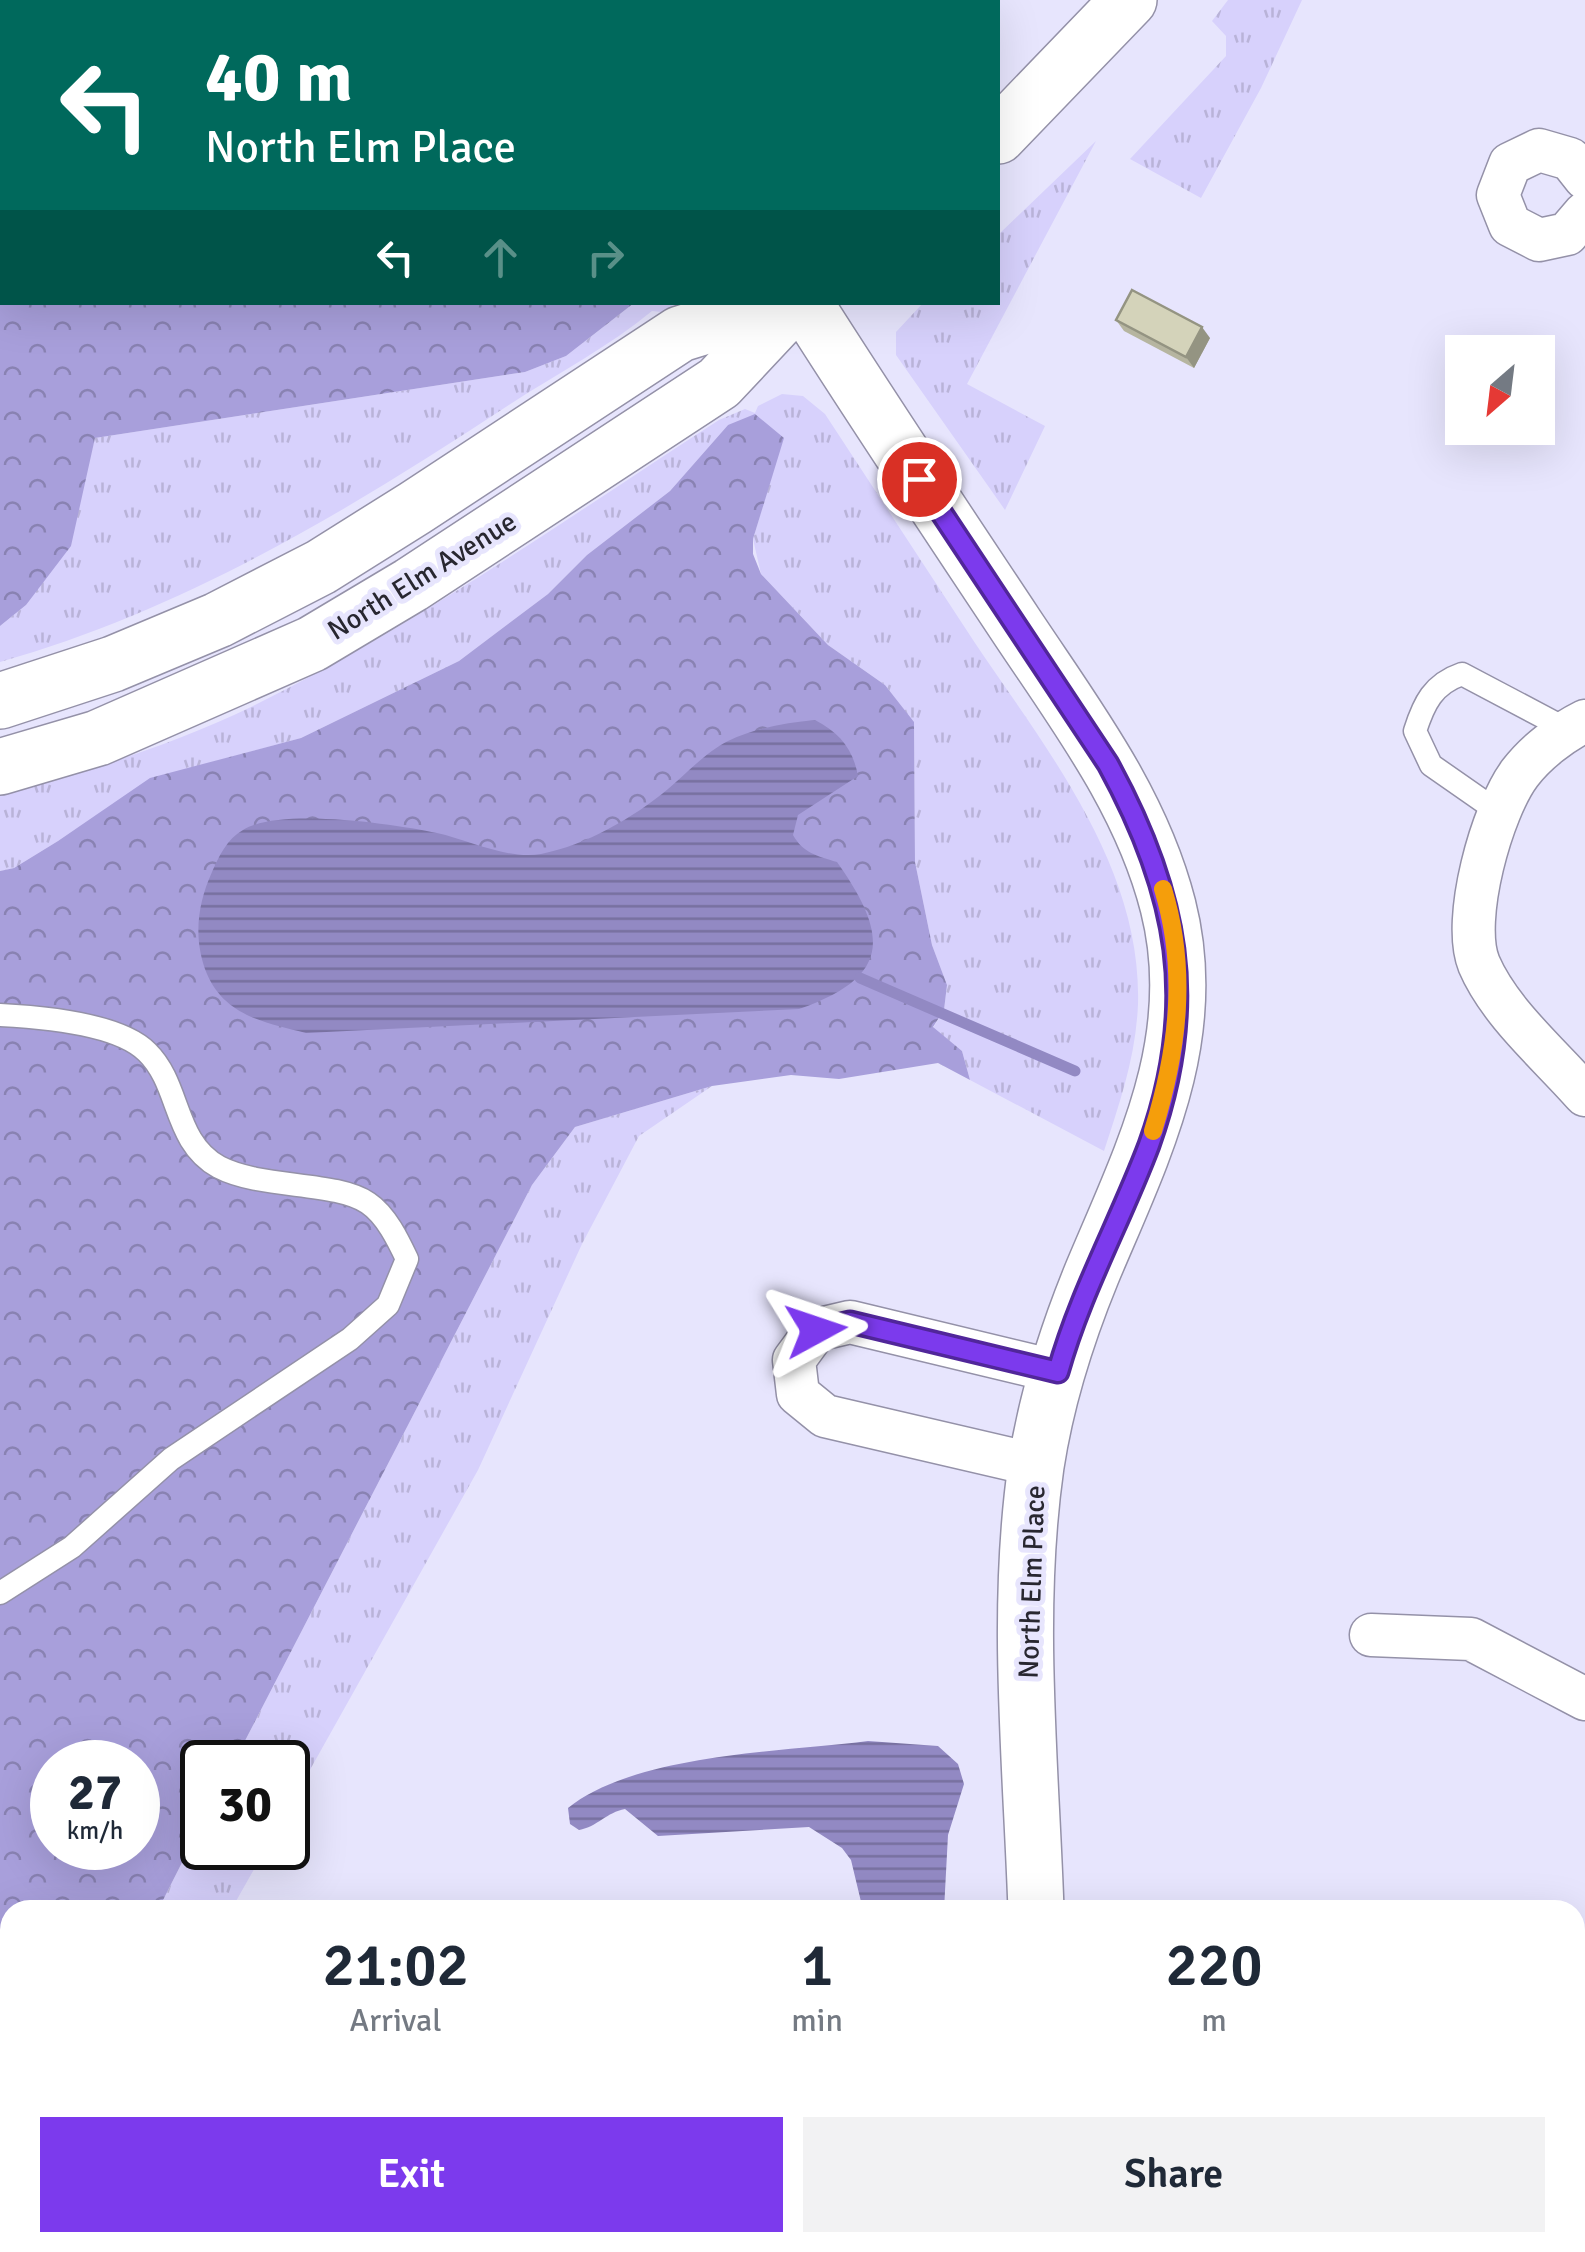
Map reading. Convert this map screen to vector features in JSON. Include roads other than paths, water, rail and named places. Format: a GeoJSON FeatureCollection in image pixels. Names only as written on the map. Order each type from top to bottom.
{"type":"FeatureCollection","features":[{"type":"Feature","properties":{"kind":"main road"},"geometry":{"type":"LineString","coordinates":[[1000,134],[1129,0]]}},
{"type":"Feature","properties":{"kind":"main road"},"geometry":{"type":"LineString","coordinates":[[0,701],[113,664],[218,620],[368,538],[680,334],[773,305]]}},
{"type":"Feature","properties":{"kind":"main road","name":"North Elm Avenue"},"geometry":{"type":"LineString","coordinates":[[0,766],[98,738],[312,644],[412,585],[719,383],[793,305]]}},
{"type":"Feature","properties":{"kind":"main road","name":"North Elm Place"},"geometry":{"type":"LineString","coordinates":[[806,305],[1108,764],[1148,843],[1168,907],[1180,990],[1164,1094],[1148,1146],[1090,1276],[1058,1372],[1036,1465],[1026,1608],[1036,1900]]}},
{"type":"Feature","properties":{"kind":"street"},"geometry":{"type":"LineString","coordinates":[[1585,178],[1570,159],[1539,150],[1510,164],[1498,195],[1510,225],[1540,240],[1567,234],[1585,213]]}},
{"type":"Feature","properties":{"kind":"street"},"geometry":{"type":"LineString","coordinates":[[1577,726],[1520,773],[1497,811],[1473,935],[1479,963],[1504,1003],[1585,1095]]}},
{"type":"Feature","properties":{"kind":"street"},"geometry":{"type":"LineString","coordinates":[[1036,1465],[824,1416],[798,1394],[794,1360],[816,1330],[850,1322],[1058,1372]]}},
{"type":"Feature","properties":{"kind":"street"},"geometry":{"type":"LineString","coordinates":[[1370,1635],[1471,1639],[1585,1699]]}},
{"type":"Feature","properties":{"kind":"lane"},"geometry":{"type":"LineString","coordinates":[[1497,811],[1431,765],[1415,731],[1425,702],[1443,680],[1462,674],[1577,726]]}},
{"type":"Feature","properties":{"kind":"lane"},"geometry":{"type":"LineString","coordinates":[[0,1015],[33,1016],[108,1031],[147,1052],[168,1090],[182,1130],[215,1165],[253,1181],[306,1186],[367,1202],[394,1234],[407,1259],[388,1305],[350,1338],[172,1459],[72,1546],[0,1593]]}},
{"type":"Feature","properties":{"kind":"waterway"},"geometry":{"type":"LineString","coordinates":[[860,978],[1075,1071]]}}]}
